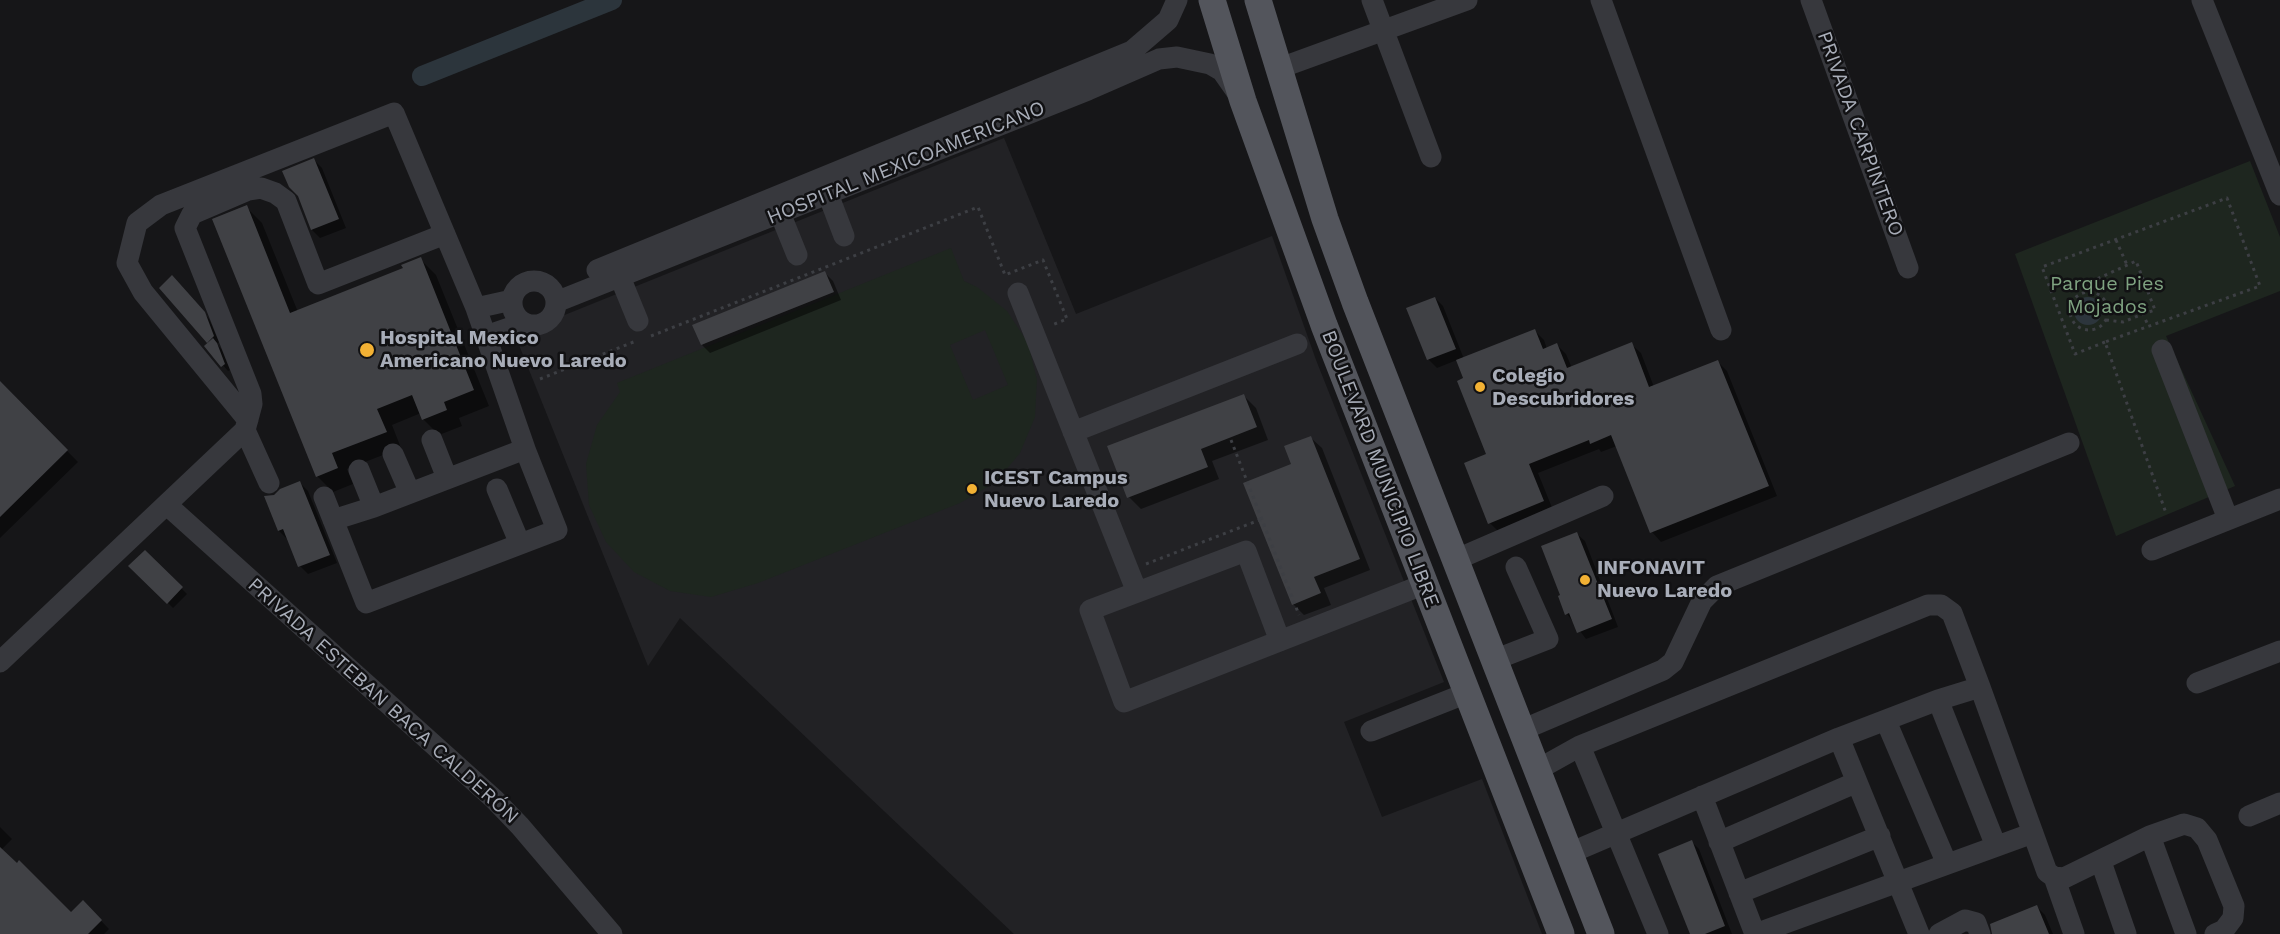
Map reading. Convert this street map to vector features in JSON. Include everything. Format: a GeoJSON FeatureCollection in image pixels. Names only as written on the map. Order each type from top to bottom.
{"type":"FeatureCollection","features":[{"type":"Feature","properties":{"kind":"main road","name":"BOULEVARD MUNICIPIO LIBRE"},"geometry":{"type":"LineString","coordinates":[[1212,0],[1243,101],[1324,325],[1561,934]]}},
{"type":"Feature","properties":{"kind":"main road","name":"BOULEVARD MUNICIPIO LIBRE"},"geometry":{"type":"LineString","coordinates":[[1258,0],[1326,219],[1355,302],[1601,934]]}},
{"type":"Feature","properties":{"kind":"main road"},"geometry":{"type":"LineString","coordinates":[[1291,229],[1326,219]]}},
{"type":"Feature","properties":{"kind":"main road"},"geometry":{"type":"LineString","coordinates":[[1450,648],[1484,633]]}},
{"type":"Feature","properties":{"kind":"main road"},"geometry":{"type":"LineString","coordinates":[[1535,866],[1570,853]]}},
{"type":"Feature","properties":{"kind":"street","name":"HOSPITAL MEXICOAMERICANO"},"geometry":{"type":"LineString","coordinates":[[774,210],[828,194],[1132,51],[1168,20],[1177,0]]}},
{"type":"Feature","properties":{"kind":"street"},"geometry":{"type":"LineString","coordinates":[[1372,0],[1431,157]]}},
{"type":"Feature","properties":{"kind":"street"},"geometry":{"type":"LineString","coordinates":[[1280,68],[1467,0]]}},
{"type":"Feature","properties":{"kind":"street"},"geometry":{"type":"LineString","coordinates":[[1601,0],[1721,330]]}},
{"type":"Feature","properties":{"kind":"street","name":"PRIVADA CARPINTERO"},"geometry":{"type":"LineString","coordinates":[[1811,0],[1908,268]]}},
{"type":"Feature","properties":{"kind":"street"},"geometry":{"type":"LineString","coordinates":[[2202,0],[2280,195]]}},
{"type":"Feature","properties":{"kind":"street"},"geometry":{"type":"LineString","coordinates":[[1156,32],[1167,58]]}},
{"type":"Feature","properties":{"kind":"street","name":"HOSPITAL MEXICOAMERICANO"},"geometry":{"type":"LineString","coordinates":[[554,296],[648,257],[774,210],[979,124],[1088,90],[1140,66],[1167,58],[1192,59],[1210,64],[1222,71],[1243,101]]}},
{"type":"Feature","properties":{"kind":"street"},"geometry":{"type":"LineString","coordinates":[[269,483],[247,425],[142,292],[127,263],[137,223],[161,205],[394,113],[476,308],[525,449],[557,530],[366,603],[324,497]]}},
{"type":"Feature","properties":{"kind":"street"},"geometry":{"type":"LineString","coordinates":[[0,662],[167,505],[247,425],[252,404],[250,394],[185,228],[192,214],[248,190],[261,188],[275,193],[286,201],[318,284],[445,234]]}},
{"type":"Feature","properties":{"kind":"street"},"geometry":{"type":"LineString","coordinates":[[828,194],[844,236]]}},
{"type":"Feature","properties":{"kind":"street"},"geometry":{"type":"LineString","coordinates":[[774,210],[797,255]]}},
{"type":"Feature","properties":{"kind":"street","name":"HOSPITAL MEXICOAMERICANO"},"geometry":{"type":"LineString","coordinates":[[554,296],[620,277],[648,257]]}},
{"type":"Feature","properties":{"kind":"street"},"geometry":{"type":"LineString","coordinates":[[620,277],[642,333]]}},
{"type":"Feature","properties":{"kind":"street"},"geometry":{"type":"LineString","coordinates":[[539,282],[554,296],[556,309],[548,321],[534,326],[524,323],[515,315],[512,300],[515,293],[525,283],[539,282]]}},
{"type":"Feature","properties":{"kind":"street"},"geometry":{"type":"LineString","coordinates":[[1018,293],[1137,592]]}},
{"type":"Feature","properties":{"kind":"street"},"geometry":{"type":"LineString","coordinates":[[476,308],[512,300]]}},
{"type":"Feature","properties":{"kind":"street"},"geometry":{"type":"LineString","coordinates":[[486,336],[524,323]]}},
{"type":"Feature","properties":{"kind":"street"},"geometry":{"type":"LineString","coordinates":[[1073,432],[1297,344]]}},
{"type":"Feature","properties":{"kind":"street"},"geometry":{"type":"LineString","coordinates":[[2162,350],[2228,519]]}},
{"type":"Feature","properties":{"kind":"street"},"geometry":{"type":"LineString","coordinates":[[432,440],[447,478]]}},
{"type":"Feature","properties":{"kind":"street"},"geometry":{"type":"LineString","coordinates":[[1522,730],[1663,670],[1673,662],[1702,601],[1717,585],[2069,442]]}},
{"type":"Feature","properties":{"kind":"street"},"geometry":{"type":"LineString","coordinates":[[333,520],[374,507],[525,449]]}},
{"type":"Feature","properties":{"kind":"street"},"geometry":{"type":"LineString","coordinates":[[393,454],[410,493]]}},
{"type":"Feature","properties":{"kind":"street"},"geometry":{"type":"LineString","coordinates":[[359,470],[374,507]]}},
{"type":"Feature","properties":{"kind":"street"},"geometry":{"type":"LineString","coordinates":[[497,489],[520,544]]}},
{"type":"Feature","properties":{"kind":"street"},"geometry":{"type":"LineString","coordinates":[[1455,560],[1604,496]]}},
{"type":"Feature","properties":{"kind":"street"},"geometry":{"type":"LineString","coordinates":[[2152,550],[2280,499]]}},
{"type":"Feature","properties":{"kind":"street","name":"PRIVADA ESTEBAN BACA CALDERÓN"},"geometry":{"type":"LineString","coordinates":[[167,505],[494,799],[520,826],[612,934]]}},
{"type":"Feature","properties":{"kind":"street"},"geometry":{"type":"LineString","coordinates":[[1280,640],[1246,551],[1090,610],[1124,702],[1425,584]]}},
{"type":"Feature","properties":{"kind":"street"},"geometry":{"type":"LineString","coordinates":[[1494,660],[1548,639],[1516,567]]}},
{"type":"Feature","properties":{"kind":"street"},"geometry":{"type":"LineString","coordinates":[[1537,770],[1580,746],[1928,605],[1941,605],[1952,613],[2047,872],[2054,877],[2064,878],[2101,862],[2150,836],[2184,824],[2196,828],[2207,840],[2234,906],[2233,918],[2224,930],[2216,934]]}},
{"type":"Feature","properties":{"kind":"street"},"geometry":{"type":"LineString","coordinates":[[2197,683],[2280,651]]}},
{"type":"Feature","properties":{"kind":"street"},"geometry":{"type":"LineString","coordinates":[[1570,853],[1839,738],[1938,699],[1980,687]]}},
{"type":"Feature","properties":{"kind":"street"},"geometry":{"type":"LineString","coordinates":[[1371,731],[1467,693]]}},
{"type":"Feature","properties":{"kind":"street"},"geometry":{"type":"LineString","coordinates":[[1938,699],[1996,846]]}},
{"type":"Feature","properties":{"kind":"street"},"geometry":{"type":"LineString","coordinates":[[1886,721],[1947,864]]}},
{"type":"Feature","properties":{"kind":"street"},"geometry":{"type":"LineString","coordinates":[[1839,738],[1919,934]]}},
{"type":"Feature","properties":{"kind":"street"},"geometry":{"type":"LineString","coordinates":[[1580,746],[1658,934]]}},
{"type":"Feature","properties":{"kind":"street"},"geometry":{"type":"LineString","coordinates":[[1719,842],[1857,782]]}},
{"type":"Feature","properties":{"kind":"street"},"geometry":{"type":"LineString","coordinates":[[1702,796],[1755,934],[2033,832]]}},
{"type":"Feature","properties":{"kind":"street"},"geometry":{"type":"LineString","coordinates":[[2248,816],[2280,803]]}},
{"type":"Feature","properties":{"kind":"street"},"geometry":{"type":"LineString","coordinates":[[1739,893],[1880,836]]}},
{"type":"Feature","properties":{"kind":"street"},"geometry":{"type":"LineString","coordinates":[[2150,836],[2186,934]]}},
{"type":"Feature","properties":{"kind":"street"},"geometry":{"type":"LineString","coordinates":[[2101,862],[2126,934]]}},
{"type":"Feature","properties":{"kind":"street"},"geometry":{"type":"LineString","coordinates":[[2054,877],[2074,934]]}},
{"type":"Feature","properties":{"kind":"street"},"geometry":{"type":"LineString","coordinates":[[1939,934],[1965,920],[1976,923],[1980,934]]}},
{"type":"Feature","properties":{"kind":"path"},"geometry":{"type":"LineString","coordinates":[[2227,198],[2260,285],[2075,354],[2042,267],[2116,240],[2227,198]]}},
{"type":"Feature","properties":{"kind":"path"},"geometry":{"type":"LineString","coordinates":[[540,379],[642,333],[978,207],[1005,275],[1043,260],[1066,319],[1044,329]]}},
{"type":"Feature","properties":{"kind":"path"},"geometry":{"type":"LineString","coordinates":[[2116,240],[2127,266]]}},
{"type":"Feature","properties":{"kind":"path"},"geometry":{"type":"LineString","coordinates":[[2091,292],[2097,279],[2136,261],[2155,310],[2123,322],[2106,320]]}},
{"type":"Feature","properties":{"kind":"path"},"geometry":{"type":"LineString","coordinates":[[2091,292],[2102,297],[2106,302],[2108,315],[2096,329],[2090,330],[2073,323],[2070,317],[2070,304],[2079,294],[2091,292]]}},
{"type":"Feature","properties":{"kind":"path"},"geometry":{"type":"LineString","coordinates":[[2143,314],[2148,325]]}},
{"type":"Feature","properties":{"kind":"path"},"geometry":{"type":"LineString","coordinates":[[2105,342],[2166,513]]}},
{"type":"Feature","properties":{"kind":"path"},"geometry":{"type":"LineString","coordinates":[[1231,440],[1300,619]]}},
{"type":"Feature","properties":{"kind":"path"},"geometry":{"type":"LineString","coordinates":[[1138,567],[1262,519]]}},
{"type":"Feature","properties":{"kind":"shaded area","name":"ICEST Campus Nuevo Laredo"},"geometry":{"type":"Polygon","coordinates":[[[1004,138],[1076,314],[1272,236],[1316,360],[1444,682],[1344,722],[1382,817],[1482,779],[1542,934],[1014,934],[680,618],[648,666],[515,335],[1004,138]]]}},
{"type":"Feature","properties":{"kind":"shaded area"},"geometry":{"type":"Polygon","coordinates":[[[2088,297],[2098,301],[2102,311],[2098,321],[2088,325],[2078,321],[2074,311],[2078,301],[2088,297]]]}},
{"type":"Feature","properties":{"kind":"green space","name":"Parque Pies Mojados"},"geometry":{"type":"Polygon","coordinates":[[[2250,161],[2280,237],[2280,291],[2166,336],[2235,486],[2116,536],[2015,254],[2250,161]]]}},
{"type":"Feature","properties":{"kind":"green space"},"geometry":{"type":"Polygon","coordinates":[[[951,248],[964,281],[977,287],[1007,311],[1028,343],[1037,380],[1035,417],[1020,453],[996,482],[960,503],[758,583],[711,597],[670,591],[634,572],[606,542],[589,505],[586,464],[597,425],[620,392],[617,383],[951,248]],[[985,330],[950,345],[973,400],[1008,385],[985,330]]]}},
{"type":"Feature","properties":{"kind":"building"},"geometry":{"type":"Polygon","coordinates":[[[314,158],[339,219],[311,230],[298,196],[289,187],[282,171],[314,158]]]}},
{"type":"Feature","properties":{"kind":"building"},"geometry":{"type":"Polygon","coordinates":[[[247,205],[290,313],[403,268],[401,265],[421,257],[474,390],[444,402],[447,410],[422,420],[412,395],[377,409],[387,432],[332,453],[338,468],[316,477],[212,219],[247,205]]]}},
{"type":"Feature","properties":{"kind":"building"},"geometry":{"type":"Polygon","coordinates":[[[825,271],[834,292],[701,345],[692,325],[825,271]]]}},
{"type":"Feature","properties":{"kind":"building"},"geometry":{"type":"Polygon","coordinates":[[[172,275],[205,312],[214,336],[207,343],[159,288],[172,275]]]}},
{"type":"Feature","properties":{"kind":"building"},"geometry":{"type":"Polygon","coordinates":[[[1435,297],[1456,349],[1427,360],[1406,308],[1435,297]]]}},
{"type":"Feature","properties":{"kind":"building"},"geometry":{"type":"Polygon","coordinates":[[[1535,329],[1543,349],[1557,343],[1567,368],[1632,342],[1649,387],[1718,360],[1769,486],[1650,533],[1611,435],[1590,444],[1589,440],[1529,464],[1544,501],[1488,524],[1464,463],[1486,454],[1457,381],[1463,378],[1456,360],[1535,329]]]}},
{"type":"Feature","properties":{"kind":"building"},"geometry":{"type":"Polygon","coordinates":[[[213,338],[225,364],[221,367],[204,346],[213,338]]]}},
{"type":"Feature","properties":{"kind":"building"},"geometry":{"type":"Polygon","coordinates":[[[0,381],[68,450],[0,517],[0,381]]]}},
{"type":"Feature","properties":{"kind":"building"},"geometry":{"type":"Polygon","coordinates":[[[1244,394],[1257,427],[1201,449],[1208,467],[1127,498],[1107,446],[1244,394]]]}},
{"type":"Feature","properties":{"kind":"building"},"geometry":{"type":"Polygon","coordinates":[[[1311,436],[1360,559],[1314,577],[1321,593],[1292,605],[1243,483],[1291,464],[1284,446],[1311,436]]]}},
{"type":"Feature","properties":{"kind":"building"},"geometry":{"type":"Polygon","coordinates":[[[300,481],[330,555],[298,567],[283,529],[278,531],[264,496],[274,495],[280,489],[300,481]]]}},
{"type":"Feature","properties":{"kind":"building","name":"INFONAVIT Nuevo Laredo"},"geometry":{"type":"Polygon","coordinates":[[[1577,532],[1612,619],[1577,633],[1569,613],[1565,615],[1558,596],[1560,595],[1541,546],[1577,532]]]}},
{"type":"Feature","properties":{"kind":"building"},"geometry":{"type":"Polygon","coordinates":[[[145,550],[183,587],[167,604],[128,566],[145,550]]]}},
{"type":"Feature","properties":{"kind":"building"},"geometry":{"type":"Polygon","coordinates":[[[1692,840],[1725,926],[1705,934],[1690,934],[1658,854],[1692,840]]]}},
{"type":"Feature","properties":{"kind":"building"},"geometry":{"type":"Polygon","coordinates":[[[0,847],[17,863],[19,860],[71,912],[83,900],[102,920],[88,934],[0,934],[0,847]]]}},
{"type":"Feature","properties":{"kind":"building"},"geometry":{"type":"Polygon","coordinates":[[[2037,905],[2049,934],[1992,934],[1990,924],[2037,905]]]}},
{"type":"Feature","properties":{"kind":"waterway"},"geometry":{"type":"LineString","coordinates":[[422,76],[612,0]]}},
{"type":"Feature","properties":{"kind":"place","name":"Hospital Mexico Americano Nuevo Laredo"},"geometry":{"type":"Point","coordinates":[367,350]}},
{"type":"Feature","properties":{"kind":"place","name":"Colegio Descubridores"},"geometry":{"type":"Point","coordinates":[1480,387]}},
{"type":"Feature","properties":{"kind":"place","name":"ICEST Campus Nuevo Laredo"},"geometry":{"type":"Point","coordinates":[972,489]}},
{"type":"Feature","properties":{"kind":"place","name":"INFONAVIT Nuevo Laredo"},"geometry":{"type":"Point","coordinates":[1585,580]}}]}
